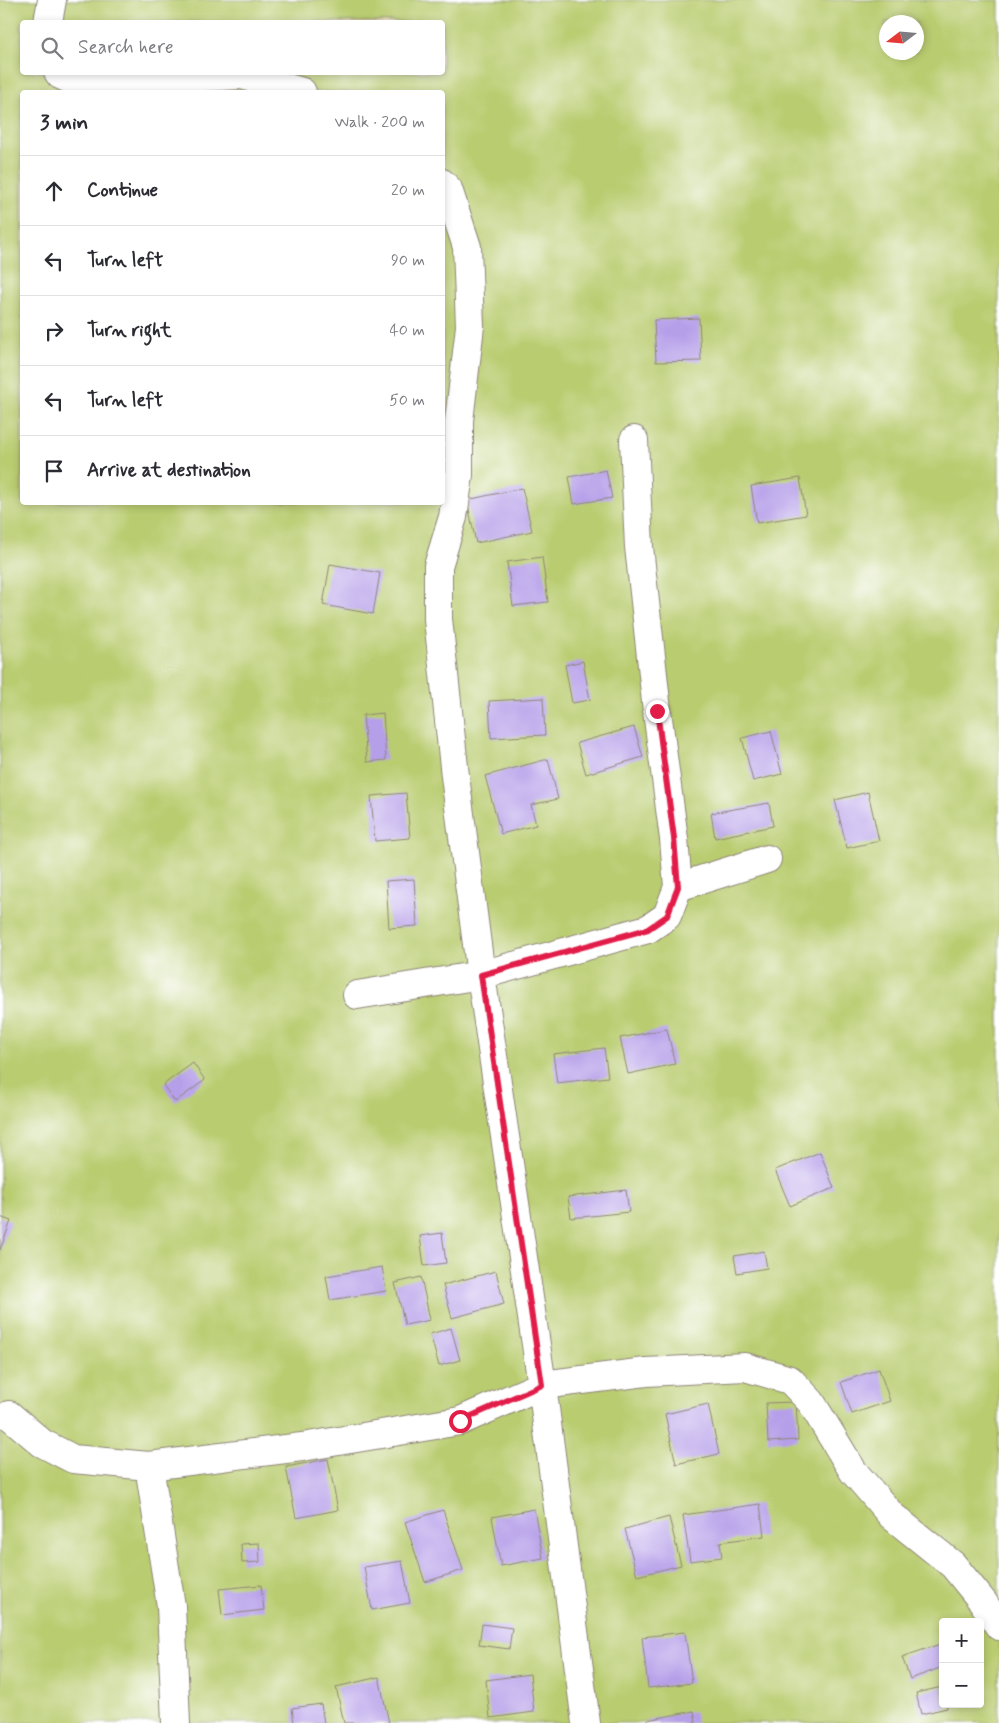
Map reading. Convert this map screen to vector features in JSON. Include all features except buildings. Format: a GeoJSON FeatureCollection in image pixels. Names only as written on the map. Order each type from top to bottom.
{"type":"FeatureCollection","features":[{"type":"Feature","properties":{"kind":"street"},"geometry":{"type":"LineString","coordinates":[[48,20],[52,0]]}},
{"type":"Feature","properties":{"kind":"street"},"geometry":{"type":"LineString","coordinates":[[60,75],[78,82],[242,75],[295,90]]}},
{"type":"Feature","properties":{"kind":"street"},"geometry":{"type":"LineString","coordinates":[[445,186],[448,189],[467,247],[470,326],[459,421],[459,475],[453,517],[438,566],[438,619],[455,776],[481,975],[542,1385],[586,1723]]}},
{"type":"Feature","properties":{"kind":"street"},"geometry":{"type":"LineString","coordinates":[[357,995],[481,975],[648,929],[667,916],[678,887],[674,838],[657,711],[639,547],[634,440]]}},
{"type":"Feature","properties":{"kind":"street"},"geometry":{"type":"LineString","coordinates":[[678,887],[767,859]]}},
{"type":"Feature","properties":{"kind":"street"},"geometry":{"type":"LineString","coordinates":[[9,1415],[42,1443],[73,1459],[149,1466],[302,1446],[460,1421],[542,1385],[646,1372],[745,1367],[790,1380],[811,1402],[853,1472],[892,1516],[953,1565],[983,1602],[999,1626]]}},
{"type":"Feature","properties":{"kind":"street"},"geometry":{"type":"LineString","coordinates":[[149,1466],[171,1606],[176,1723]]}},
{"type":"Feature","properties":{"kind":"green space"},"geometry":{"type":"Polygon","coordinates":[[[0,0],[999,0],[999,1723],[0,1723],[0,0]]]}},
{"type":"Feature","properties":{"kind":"route"},"geometry":{"type":"LineString","coordinates":[[460,1421],[542,1385],[481,975],[648,929],[667,916],[678,887],[674,838],[657,711]]}}]}
